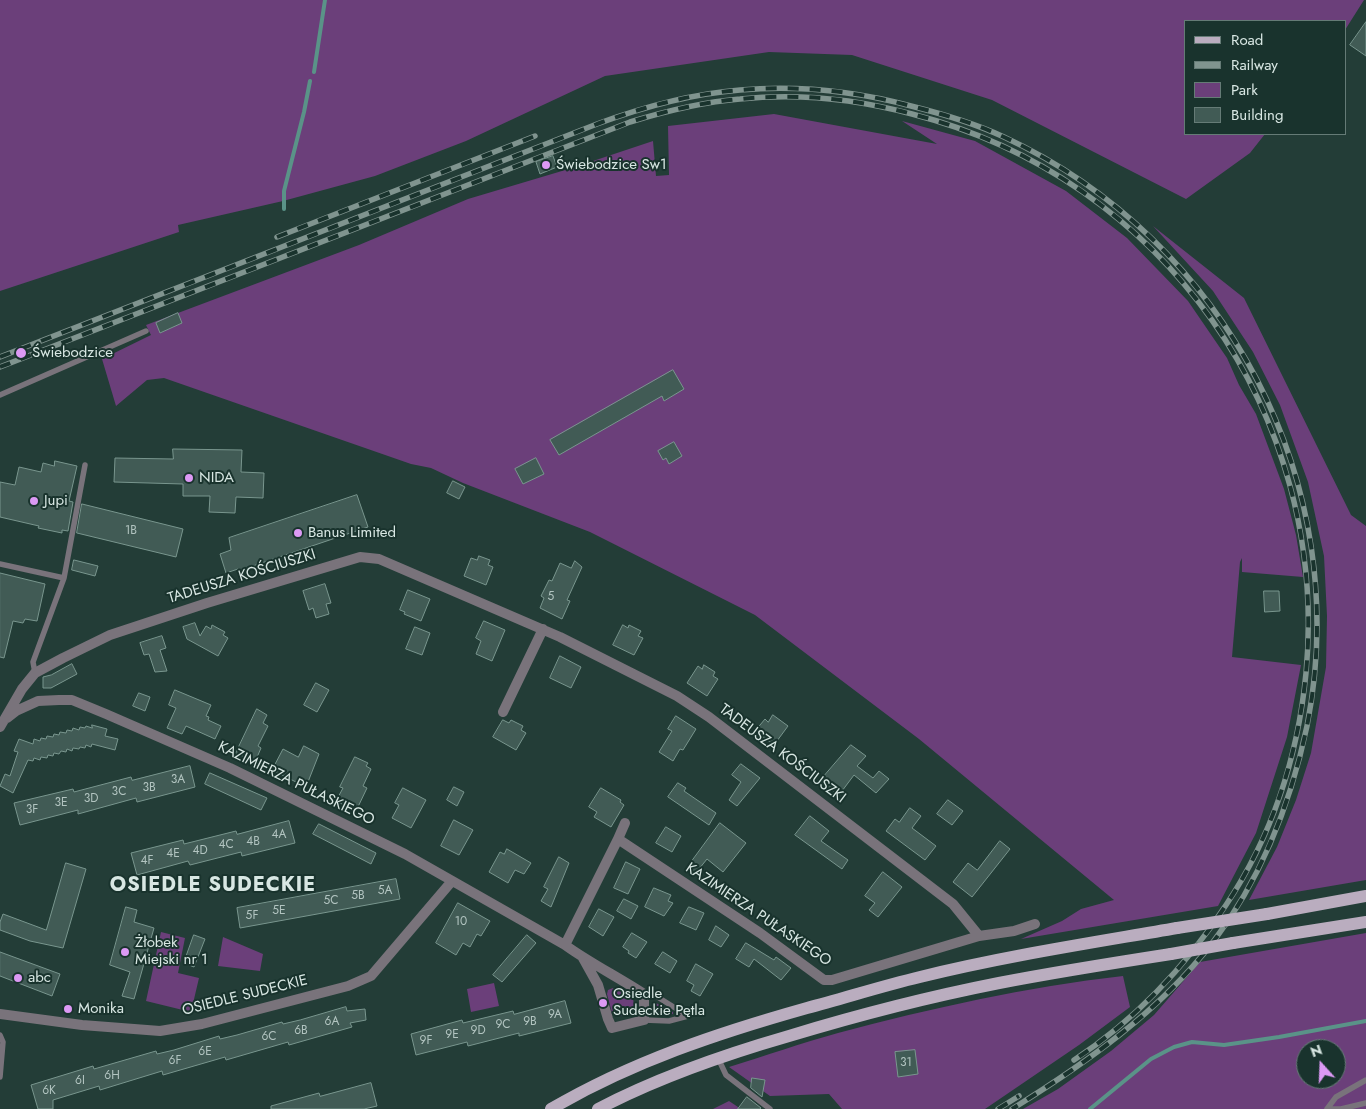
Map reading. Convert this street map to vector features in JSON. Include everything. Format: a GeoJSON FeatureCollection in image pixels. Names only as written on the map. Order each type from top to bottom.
{"type":"FeatureCollection","features":[{"type":"Feature","properties":{"kind":"main road"},"geometry":{"type":"LineString","coordinates":[[551,1109],[648,1061],[720,1034],[928,975],[1016,957],[1366,896]]}},
{"type":"Feature","properties":{"kind":"main road"},"geometry":{"type":"LineString","coordinates":[[598,1109],[651,1083],[718,1058],[843,1020],[947,994],[998,983],[1366,922]]}},
{"type":"Feature","properties":{"kind":"street","name":"TADEUSZA KOŚCIUSZKI"},"geometry":{"type":"LineString","coordinates":[[1,724],[22,689],[35,673],[110,635],[360,557],[379,558],[542,630],[676,696],[709,717],[953,904],[979,936]]}},
{"type":"Feature","properties":{"kind":"street"},"geometry":{"type":"LineString","coordinates":[[503,712],[542,630]]}},
{"type":"Feature","properties":{"kind":"street","name":"KAZIMIERZA PUŁASKIEGO"},"geometry":{"type":"LineString","coordinates":[[1,724],[16,711],[38,701],[72,700],[216,762],[405,854],[565,945],[583,958],[644,994]]}},
{"type":"Feature","properties":{"kind":"street"},"geometry":{"type":"LineString","coordinates":[[565,945],[625,823]]}},
{"type":"Feature","properties":{"kind":"street","name":"KAZIMIERZA PUŁASKIEGO"},"geometry":{"type":"LineString","coordinates":[[618,839],[760,933],[824,980],[832,980],[979,936],[1014,931],[1035,924]]}},
{"type":"Feature","properties":{"kind":"street","name":"OSIEDLE SUDECKIE"},"geometry":{"type":"LineString","coordinates":[[0,1014],[82,1025],[160,1031],[202,1024],[348,986],[371,976],[452,881]]}},
{"type":"Feature","properties":{"kind":"street","name":"KAZIMIERZA PUŁASKIEGO"},"geometry":{"type":"LineString","coordinates":[[583,958],[598,986],[612,1028],[644,1020]]}},
{"type":"Feature","properties":{"kind":"street"},"geometry":{"type":"LineString","coordinates":[[644,994],[644,1020]]}},
{"type":"Feature","properties":{"kind":"lane"},"geometry":{"type":"LineString","coordinates":[[0,394],[146,331]]}},
{"type":"Feature","properties":{"kind":"lane"},"geometry":{"type":"LineString","coordinates":[[35,673],[33,662],[64,578],[85,465]]}},
{"type":"Feature","properties":{"kind":"lane"},"geometry":{"type":"LineString","coordinates":[[0,564],[64,578]]}},
{"type":"Feature","properties":{"kind":"lane"},"geometry":{"type":"LineString","coordinates":[[644,994],[656,996],[688,1016],[669,1021],[644,1020]]}},
{"type":"Feature","properties":{"kind":"lane"},"geometry":{"type":"LineString","coordinates":[[0,1035],[4,1042],[0,1076]]}},
{"type":"Feature","properties":{"kind":"lane"},"geometry":{"type":"LineString","coordinates":[[718,1058],[726,1075],[770,1109]]}},
{"type":"Feature","properties":{"kind":"lane"},"geometry":{"type":"LineString","coordinates":[[1327,1109],[1336,1097],[1366,1080]]}},
{"type":"Feature","properties":{"kind":"lane"},"geometry":{"type":"LineString","coordinates":[[1327,1109],[1341,1109],[1366,1103]]}},
{"type":"Feature","properties":{"kind":"green space"},"geometry":{"type":"Polygon","coordinates":[[[0,0],[1364,0],[1346,28],[1346,20],[1184,20],[1184,135],[1264,135],[1250,153],[1186,199],[992,100],[852,55],[769,52],[605,76],[466,141],[375,176],[283,201],[178,225],[179,232],[0,291],[0,0]]]}},
{"type":"Feature","properties":{"kind":"green space"},"geometry":{"type":"Polygon","coordinates":[[[774,114],[937,144],[902,121],[975,141],[1066,191],[1127,238],[1188,301],[1227,358],[1239,385],[1256,414],[1284,489],[1296,535],[1303,577],[1242,572],[1242,558],[1240,562],[1232,657],[1301,665],[1287,737],[1256,833],[1218,906],[1021,939],[1062,921],[1081,909],[1114,900],[919,739],[755,615],[590,532],[463,483],[431,468],[411,464],[164,378],[147,380],[116,406],[102,359],[151,335],[146,325],[359,245],[468,199],[572,168],[653,141],[656,176],[669,175],[668,126],[774,114]]]}},
{"type":"Feature","properties":{"kind":"green space"},"geometry":{"type":"Polygon","coordinates":[[[1153,226],[1244,298],[1351,515],[1366,526],[1366,880],[1249,900],[1277,847],[1296,800],[1311,753],[1326,667],[1327,616],[1324,556],[1308,482],[1280,405],[1253,352],[1213,291],[1153,226]]]}},
{"type":"Feature","properties":{"kind":"green space"},"geometry":{"type":"Polygon","coordinates":[[[161,932],[185,938],[178,973],[199,978],[191,1012],[146,1001],[161,932]]]}},
{"type":"Feature","properties":{"kind":"green space"},"geometry":{"type":"Polygon","coordinates":[[[1366,933],[1366,1109],[1023,1109],[1058,1089],[1111,1051],[1154,1015],[1200,962],[1366,933]]]}},
{"type":"Feature","properties":{"kind":"green space"},"geometry":{"type":"Polygon","coordinates":[[[223,937],[263,954],[260,971],[218,966],[223,937]]]}},
{"type":"Feature","properties":{"kind":"green space"},"geometry":{"type":"Polygon","coordinates":[[[1123,976],[1130,1007],[1079,1045],[985,1109],[842,1109],[829,1094],[770,1096],[729,1067],[810,1041],[909,1015],[1015,992],[1123,976]]]}},
{"type":"Feature","properties":{"kind":"green space"},"geometry":{"type":"Polygon","coordinates":[[[494,983],[499,1006],[471,1012],[467,989],[494,983]]]}},
{"type":"Feature","properties":{"kind":"green space"},"geometry":{"type":"Polygon","coordinates":[[[613,988],[620,989],[633,998],[634,1006],[627,1015],[618,1016],[612,1013],[607,994],[608,990],[613,988]]]}},
{"type":"Feature","properties":{"kind":"green space"},"geometry":{"type":"Polygon","coordinates":[[[656,1003],[673,1012],[673,1014],[657,1016],[656,1003]]]}},
{"type":"Feature","properties":{"kind":"green space"},"geometry":{"type":"Polygon","coordinates":[[[729,1101],[741,1109],[713,1109],[729,1101]]]}},
{"type":"Feature","properties":{"kind":"building"},"geometry":{"type":"Polygon","coordinates":[[[1366,22],[1366,56],[1350,45],[1366,22]]]}},
{"type":"Feature","properties":{"kind":"building","name":"Świebodzice Sw1"},"geometry":{"type":"Polygon","coordinates":[[[553,156],[557,167],[540,174],[536,162],[553,156]]]}},
{"type":"Feature","properties":{"kind":"building"},"geometry":{"type":"Polygon","coordinates":[[[178,313],[182,323],[160,333],[156,323],[178,313]]]}},
{"type":"Feature","properties":{"kind":"building"},"geometry":{"type":"Polygon","coordinates":[[[673,370],[684,389],[664,401],[662,396],[559,455],[550,440],[673,370]]]}},
{"type":"Feature","properties":{"kind":"building"},"geometry":{"type":"Polygon","coordinates":[[[674,442],[682,456],[669,464],[666,458],[663,460],[658,451],[674,442]]]}},
{"type":"Feature","properties":{"kind":"building","name":"NIDA"},"geometry":{"type":"Polygon","coordinates":[[[173,449],[242,450],[241,472],[264,473],[263,498],[236,497],[235,513],[209,512],[210,496],[183,496],[183,484],[114,482],[115,458],[173,459],[173,449]]]}},
{"type":"Feature","properties":{"kind":"building"},"geometry":{"type":"Polygon","coordinates":[[[536,458],[544,474],[523,484],[515,469],[536,458]]]}},
{"type":"Feature","properties":{"kind":"building","name":"Jupi"},"geometry":{"type":"Polygon","coordinates":[[[55,461],[77,466],[69,501],[73,502],[68,531],[62,530],[62,533],[0,517],[0,482],[15,485],[19,467],[41,472],[43,463],[54,466],[55,461]]]}},
{"type":"Feature","properties":{"kind":"building"},"geometry":{"type":"Polygon","coordinates":[[[453,481],[465,487],[459,499],[447,493],[453,481]]]}},
{"type":"Feature","properties":{"kind":"building","name":"Banus Limited"},"geometry":{"type":"Polygon","coordinates":[[[357,495],[368,527],[238,571],[238,569],[226,573],[220,554],[231,550],[229,538],[357,495]]]}},
{"type":"Feature","properties":{"kind":"building","name":"NIDA"},"geometry":{"type":"Polygon","coordinates":[[[82,504],[183,529],[176,557],[77,533],[82,504]]]}},
{"type":"Feature","properties":{"kind":"building"},"geometry":{"type":"Polygon","coordinates":[[[479,556],[490,560],[488,565],[493,567],[486,585],[464,576],[471,558],[477,560],[479,556]]]}},
{"type":"Feature","properties":{"kind":"building"},"geometry":{"type":"Polygon","coordinates":[[[74,560],[98,566],[95,576],[72,570],[74,560]]]}},
{"type":"Feature","properties":{"kind":"building"},"geometry":{"type":"Polygon","coordinates":[[[575,561],[582,567],[567,600],[570,601],[562,619],[540,608],[544,598],[541,596],[549,580],[552,581],[560,563],[571,568],[575,561]]]}},
{"type":"Feature","properties":{"kind":"building"},"geometry":{"type":"Polygon","coordinates":[[[0,573],[45,584],[37,621],[25,619],[23,623],[13,621],[4,658],[0,657],[0,573]]]}},
{"type":"Feature","properties":{"kind":"building"},"geometry":{"type":"Polygon","coordinates":[[[325,584],[331,603],[326,604],[329,614],[316,618],[313,608],[309,610],[303,591],[325,584]]]}},
{"type":"Feature","properties":{"kind":"building"},"geometry":{"type":"Polygon","coordinates":[[[408,590],[430,599],[421,621],[404,614],[405,612],[400,610],[408,590]]]}},
{"type":"Feature","properties":{"kind":"building"},"geometry":{"type":"Polygon","coordinates":[[[1264,591],[1279,591],[1280,611],[1265,612],[1264,591]]]}},
{"type":"Feature","properties":{"kind":"building"},"geometry":{"type":"Polygon","coordinates":[[[484,621],[505,630],[492,661],[476,654],[481,641],[476,638],[484,621]]]}},
{"type":"Feature","properties":{"kind":"building"},"geometry":{"type":"Polygon","coordinates":[[[195,623],[200,636],[206,626],[211,629],[212,625],[225,632],[223,635],[228,638],[218,656],[187,639],[183,627],[195,623]]]}},
{"type":"Feature","properties":{"kind":"building"},"geometry":{"type":"Polygon","coordinates":[[[623,625],[628,628],[629,625],[641,631],[638,636],[643,638],[634,655],[613,645],[623,625]]]}},
{"type":"Feature","properties":{"kind":"building"},"geometry":{"type":"Polygon","coordinates":[[[415,627],[430,633],[422,655],[406,649],[415,627]]]}},
{"type":"Feature","properties":{"kind":"building"},"geometry":{"type":"Polygon","coordinates":[[[162,636],[166,648],[160,650],[167,671],[155,672],[149,654],[144,655],[140,643],[162,636]]]}},
{"type":"Feature","properties":{"kind":"building"},"geometry":{"type":"Polygon","coordinates":[[[560,656],[581,667],[571,688],[550,678],[560,656]]]}},
{"type":"Feature","properties":{"kind":"building"},"geometry":{"type":"Polygon","coordinates":[[[72,664],[77,674],[51,688],[43,688],[43,677],[72,664]]]}},
{"type":"Feature","properties":{"kind":"building"},"geometry":{"type":"Polygon","coordinates":[[[704,665],[715,672],[713,676],[718,679],[707,696],[687,683],[698,666],[702,669],[704,665]]]}},
{"type":"Feature","properties":{"kind":"building"},"geometry":{"type":"Polygon","coordinates":[[[316,683],[329,690],[317,712],[304,705],[316,683]]]}},
{"type":"Feature","properties":{"kind":"building"},"geometry":{"type":"Polygon","coordinates":[[[175,690],[211,705],[206,716],[209,717],[208,720],[221,726],[215,739],[186,726],[182,734],[167,728],[176,708],[169,705],[175,690]]]}},
{"type":"Feature","properties":{"kind":"building"},"geometry":{"type":"Polygon","coordinates":[[[139,693],[150,697],[145,711],[133,706],[139,693]]]}},
{"type":"Feature","properties":{"kind":"building"},"geometry":{"type":"Polygon","coordinates":[[[257,709],[267,715],[263,723],[268,726],[258,746],[261,748],[255,762],[236,753],[257,709]]]}},
{"type":"Feature","properties":{"kind":"building"},"geometry":{"type":"Polygon","coordinates":[[[773,715],[788,726],[774,745],[755,731],[765,719],[768,722],[773,715]]]}},
{"type":"Feature","properties":{"kind":"building"},"geometry":{"type":"Polygon","coordinates":[[[676,716],[696,729],[683,750],[680,749],[673,761],[659,752],[672,731],[668,729],[676,716]]]}},
{"type":"Feature","properties":{"kind":"building"},"geometry":{"type":"Polygon","coordinates":[[[503,720],[509,723],[511,720],[523,726],[521,730],[526,733],[516,750],[493,737],[503,720]]]}},
{"type":"Feature","properties":{"kind":"building"},"geometry":{"type":"Polygon","coordinates":[[[92,725],[107,729],[105,736],[118,739],[115,750],[92,744],[91,747],[86,745],[85,748],[73,748],[72,751],[67,749],[66,752],[54,753],[53,756],[48,755],[47,758],[41,757],[40,760],[34,758],[33,761],[28,760],[13,793],[0,786],[5,774],[10,776],[18,752],[14,751],[19,739],[33,744],[34,739],[40,741],[41,738],[46,739],[47,736],[53,737],[54,734],[59,735],[60,732],[72,731],[73,728],[79,730],[80,727],[85,728],[86,726],[92,728],[92,725]]]}},
{"type":"Feature","properties":{"kind":"building"},"geometry":{"type":"Polygon","coordinates":[[[851,745],[866,756],[857,766],[873,778],[879,771],[889,779],[876,793],[854,775],[839,795],[820,781],[851,745]]]}},
{"type":"Feature","properties":{"kind":"building"},"geometry":{"type":"Polygon","coordinates":[[[304,746],[319,754],[306,787],[272,770],[283,749],[298,757],[304,746]]]}},
{"type":"Feature","properties":{"kind":"building"},"geometry":{"type":"Polygon","coordinates":[[[355,757],[368,763],[366,766],[371,769],[363,786],[367,788],[356,811],[336,801],[343,788],[340,787],[355,757]]]}},
{"type":"Feature","properties":{"kind":"building"},"geometry":{"type":"Polygon","coordinates":[[[741,764],[760,778],[737,806],[729,800],[741,782],[732,775],[741,764]]]}},
{"type":"Feature","properties":{"kind":"building"},"geometry":{"type":"Polygon","coordinates":[[[190,766],[195,787],[137,802],[136,798],[78,814],[78,810],[20,825],[14,803],[73,789],[74,792],[131,777],[132,780],[190,766]]]}},
{"type":"Feature","properties":{"kind":"building"},"geometry":{"type":"Polygon","coordinates":[[[210,773],[267,798],[261,810],[205,784],[210,773]]]}},
{"type":"Feature","properties":{"kind":"building"},"geometry":{"type":"Polygon","coordinates":[[[678,783],[686,788],[684,791],[716,813],[709,825],[668,797],[678,783]]]}},
{"type":"Feature","properties":{"kind":"building"},"geometry":{"type":"Polygon","coordinates":[[[454,787],[464,792],[457,806],[447,800],[454,787]]]}},
{"type":"Feature","properties":{"kind":"building"},"geometry":{"type":"Polygon","coordinates":[[[403,788],[426,800],[411,828],[392,818],[399,805],[395,803],[403,788]]]}},
{"type":"Feature","properties":{"kind":"building"},"geometry":{"type":"Polygon","coordinates":[[[601,788],[621,800],[620,802],[624,805],[611,827],[594,817],[597,812],[589,807],[601,788]]]}},
{"type":"Feature","properties":{"kind":"building"},"geometry":{"type":"Polygon","coordinates":[[[948,800],[963,811],[952,825],[937,814],[948,800]]]}},
{"type":"Feature","properties":{"kind":"building"},"geometry":{"type":"Polygon","coordinates":[[[910,808],[921,816],[912,828],[936,846],[925,860],[886,831],[895,819],[899,822],[910,808]]]}},
{"type":"Feature","properties":{"kind":"building"},"geometry":{"type":"Polygon","coordinates":[[[810,816],[829,831],[821,841],[848,860],[842,869],[795,835],[810,816]]]}},
{"type":"Feature","properties":{"kind":"building"},"geometry":{"type":"Polygon","coordinates":[[[454,820],[473,830],[459,855],[441,846],[454,820]]]}},
{"type":"Feature","properties":{"kind":"building"},"geometry":{"type":"Polygon","coordinates":[[[289,821],[295,843],[242,856],[241,852],[190,865],[188,861],[137,875],[131,853],[183,840],[184,844],[236,831],[237,834],[289,821]]]}},
{"type":"Feature","properties":{"kind":"building"},"geometry":{"type":"Polygon","coordinates":[[[720,823],[746,843],[723,872],[707,859],[695,874],[687,868],[720,823]]]}},
{"type":"Feature","properties":{"kind":"building"},"geometry":{"type":"Polygon","coordinates":[[[319,824],[376,853],[371,864],[313,834],[319,824]]]}},
{"type":"Feature","properties":{"kind":"building"},"geometry":{"type":"Polygon","coordinates":[[[666,827],[681,836],[672,852],[656,843],[666,827]]]}},
{"type":"Feature","properties":{"kind":"building"},"geometry":{"type":"Polygon","coordinates":[[[1000,841],[1010,849],[972,897],[953,882],[968,863],[977,870],[1000,841]]]}},
{"type":"Feature","properties":{"kind":"building"},"geometry":{"type":"Polygon","coordinates":[[[507,849],[531,863],[524,874],[515,870],[508,883],[489,872],[500,852],[504,854],[507,849]]]}},
{"type":"Feature","properties":{"kind":"building"},"geometry":{"type":"Polygon","coordinates":[[[559,857],[569,863],[551,907],[541,901],[548,889],[544,887],[559,857]]]}},
{"type":"Feature","properties":{"kind":"building"},"geometry":{"type":"Polygon","coordinates":[[[626,862],[640,869],[628,894],[614,888],[626,862]]]}},
{"type":"Feature","properties":{"kind":"building"},"geometry":{"type":"Polygon","coordinates":[[[66,863],[86,869],[63,948],[30,941],[0,930],[3,914],[46,930],[66,863]]]}},
{"type":"Feature","properties":{"kind":"building"},"geometry":{"type":"Polygon","coordinates":[[[883,872],[902,887],[878,917],[869,910],[875,903],[865,896],[883,872]]]}},
{"type":"Feature","properties":{"kind":"building"},"geometry":{"type":"Polygon","coordinates":[[[396,879],[400,899],[240,928],[237,908],[396,879]]]}},
{"type":"Feature","properties":{"kind":"building"},"geometry":{"type":"Polygon","coordinates":[[[654,888],[671,895],[668,901],[673,903],[664,916],[645,907],[654,888]]]}},
{"type":"Feature","properties":{"kind":"building"},"geometry":{"type":"Polygon","coordinates":[[[624,899],[638,906],[631,919],[617,911],[624,899]]]}},
{"type":"Feature","properties":{"kind":"building"},"geometry":{"type":"Polygon","coordinates":[[[458,903],[490,921],[481,936],[477,934],[470,947],[463,943],[456,955],[436,943],[458,903]]]}},
{"type":"Feature","properties":{"kind":"building","name":"Żłobek Miejski nr 1"},"geometry":{"type":"Polygon","coordinates":[[[126,907],[137,910],[134,922],[154,928],[134,999],[122,996],[130,972],[110,965],[126,907]]]}},
{"type":"Feature","properties":{"kind":"building"},"geometry":{"type":"Polygon","coordinates":[[[689,907],[704,913],[696,930],[680,923],[689,907]]]}},
{"type":"Feature","properties":{"kind":"building"},"geometry":{"type":"Polygon","coordinates":[[[599,909],[614,917],[603,936],[589,927],[599,909]]]}},
{"type":"Feature","properties":{"kind":"building"},"geometry":{"type":"Polygon","coordinates":[[[716,926],[729,935],[721,947],[709,940],[716,926]]]}},
{"type":"Feature","properties":{"kind":"building"},"geometry":{"type":"Polygon","coordinates":[[[632,933],[647,942],[636,958],[623,947],[632,933]]]}},
{"type":"Feature","properties":{"kind":"building"},"geometry":{"type":"Polygon","coordinates":[[[194,935],[205,939],[194,967],[184,963],[194,935]]]}},
{"type":"Feature","properties":{"kind":"building"},"geometry":{"type":"Polygon","coordinates":[[[527,935],[536,943],[502,982],[493,975],[527,935]]]}},
{"type":"Feature","properties":{"kind":"building"},"geometry":{"type":"Polygon","coordinates":[[[746,943],[774,960],[776,957],[791,968],[781,980],[754,959],[749,967],[736,959],[746,943]]]}},
{"type":"Feature","properties":{"kind":"building"},"geometry":{"type":"Polygon","coordinates":[[[0,952],[60,974],[52,996],[0,976],[0,952]]]}},
{"type":"Feature","properties":{"kind":"building"},"geometry":{"type":"Polygon","coordinates":[[[663,952],[677,961],[670,973],[655,964],[663,952]]]}},
{"type":"Feature","properties":{"kind":"building"},"geometry":{"type":"Polygon","coordinates":[[[696,964],[713,974],[700,996],[691,991],[694,985],[687,981],[696,964]]]}},
{"type":"Feature","properties":{"kind":"building"},"geometry":{"type":"Polygon","coordinates":[[[565,1001],[571,1023],[519,1036],[519,1033],[468,1046],[467,1042],[416,1055],[411,1034],[462,1020],[463,1023],[513,1011],[514,1014],[565,1001]]]}},
{"type":"Feature","properties":{"kind":"building"},"geometry":{"type":"Polygon","coordinates":[[[346,1007],[347,1011],[365,1009],[366,1020],[350,1023],[352,1027],[289,1045],[288,1042],[226,1060],[225,1057],[163,1075],[162,1071],[100,1090],[99,1086],[53,1100],[53,1109],[38,1109],[31,1085],[93,1066],[94,1069],[156,1051],[157,1054],[219,1036],[220,1039],[346,1007]]]}},
{"type":"Feature","properties":{"kind":"building"},"geometry":{"type":"Polygon","coordinates":[[[915,1050],[918,1074],[898,1077],[895,1052],[915,1050]]]}},
{"type":"Feature","properties":{"kind":"building"},"geometry":{"type":"Polygon","coordinates":[[[752,1078],[765,1080],[762,1097],[751,1088],[752,1078]]]}},
{"type":"Feature","properties":{"kind":"building"},"geometry":{"type":"Polygon","coordinates":[[[371,1083],[377,1106],[364,1109],[271,1109],[271,1106],[319,1093],[320,1096],[371,1083]]]}},
{"type":"Feature","properties":{"kind":"building"},"geometry":{"type":"Polygon","coordinates":[[[747,1097],[761,1108],[738,1109],[747,1097]]]}},
{"type":"Feature","properties":{"kind":"waterway"},"geometry":{"type":"LineString","coordinates":[[314,72],[325,0]]}},
{"type":"Feature","properties":{"kind":"waterway"},"geometry":{"type":"LineString","coordinates":[[284,209],[284,191],[310,81]]}},
{"type":"Feature","properties":{"kind":"waterway"},"geometry":{"type":"LineString","coordinates":[[1090,1109],[1151,1059],[1174,1047],[1192,1042],[1224,1045],[1366,1021]]}},
{"type":"Feature","properties":{"kind":"railway"},"geometry":{"type":"LineString","coordinates":[[0,357],[597,124],[649,107],[721,92],[783,88],[826,90],[869,96],[923,109],[970,123],[1004,137],[1083,182],[1152,238],[1210,305],[1257,379],[1291,460],[1311,546],[1317,635],[1307,726],[1292,783],[1283,811],[1260,866],[1230,918],[1192,967],[1145,1013],[1094,1054],[1012,1109]]}},
{"type":"Feature","properties":{"kind":"railway"},"geometry":{"type":"LineString","coordinates":[[0,367],[630,122],[712,102],[762,97],[805,97],[870,104],[912,114],[1002,146],[1083,192],[1153,251],[1212,320],[1258,399],[1290,485],[1306,577],[1306,673],[1297,735],[1280,794],[1257,851],[1242,879],[1210,928],[1158,990],[1118,1027],[1074,1060]]}},
{"type":"Feature","properties":{"kind":"railway"},"geometry":{"type":"LineString","coordinates":[[277,237],[535,136]]}},
{"type":"Feature","properties":{"kind":"railway"},"geometry":{"type":"LineString","coordinates":[[998,1109],[1019,1096]]}},
{"type":"Feature","properties":{"kind":"place","name":"Świebodzice Sw1"},"geometry":{"type":"Point","coordinates":[546,165]}},
{"type":"Feature","properties":{"kind":"place","name":"Świebodzice"},"geometry":{"type":"Point","coordinates":[21,353]}},
{"type":"Feature","properties":{"kind":"place","name":"NIDA"},"geometry":{"type":"Point","coordinates":[189,478]}},
{"type":"Feature","properties":{"kind":"place","name":"Jupi"},"geometry":{"type":"Point","coordinates":[34,501]}},
{"type":"Feature","properties":{"kind":"place","name":"Banus Limited"},"geometry":{"type":"Point","coordinates":[298,533]}},
{"type":"Feature","properties":{"kind":"place","name":"Żłobek Miejski nr 1"},"geometry":{"type":"Point","coordinates":[125,952]}},
{"type":"Feature","properties":{"kind":"place","name":"abc"},"geometry":{"type":"Point","coordinates":[18,978]}},
{"type":"Feature","properties":{"kind":"place","name":"Osiedle Sudeckie Pętla"},"geometry":{"type":"Point","coordinates":[603,1003]}},
{"type":"Feature","properties":{"kind":"place","name":"Monika"},"geometry":{"type":"Point","coordinates":[68,1009]}},
{"type":"Feature","properties":{"kind":"district","name":"OSIEDLE SUDECKIE"},"geometry":{"type":"Point","coordinates":[213,886]}}]}
